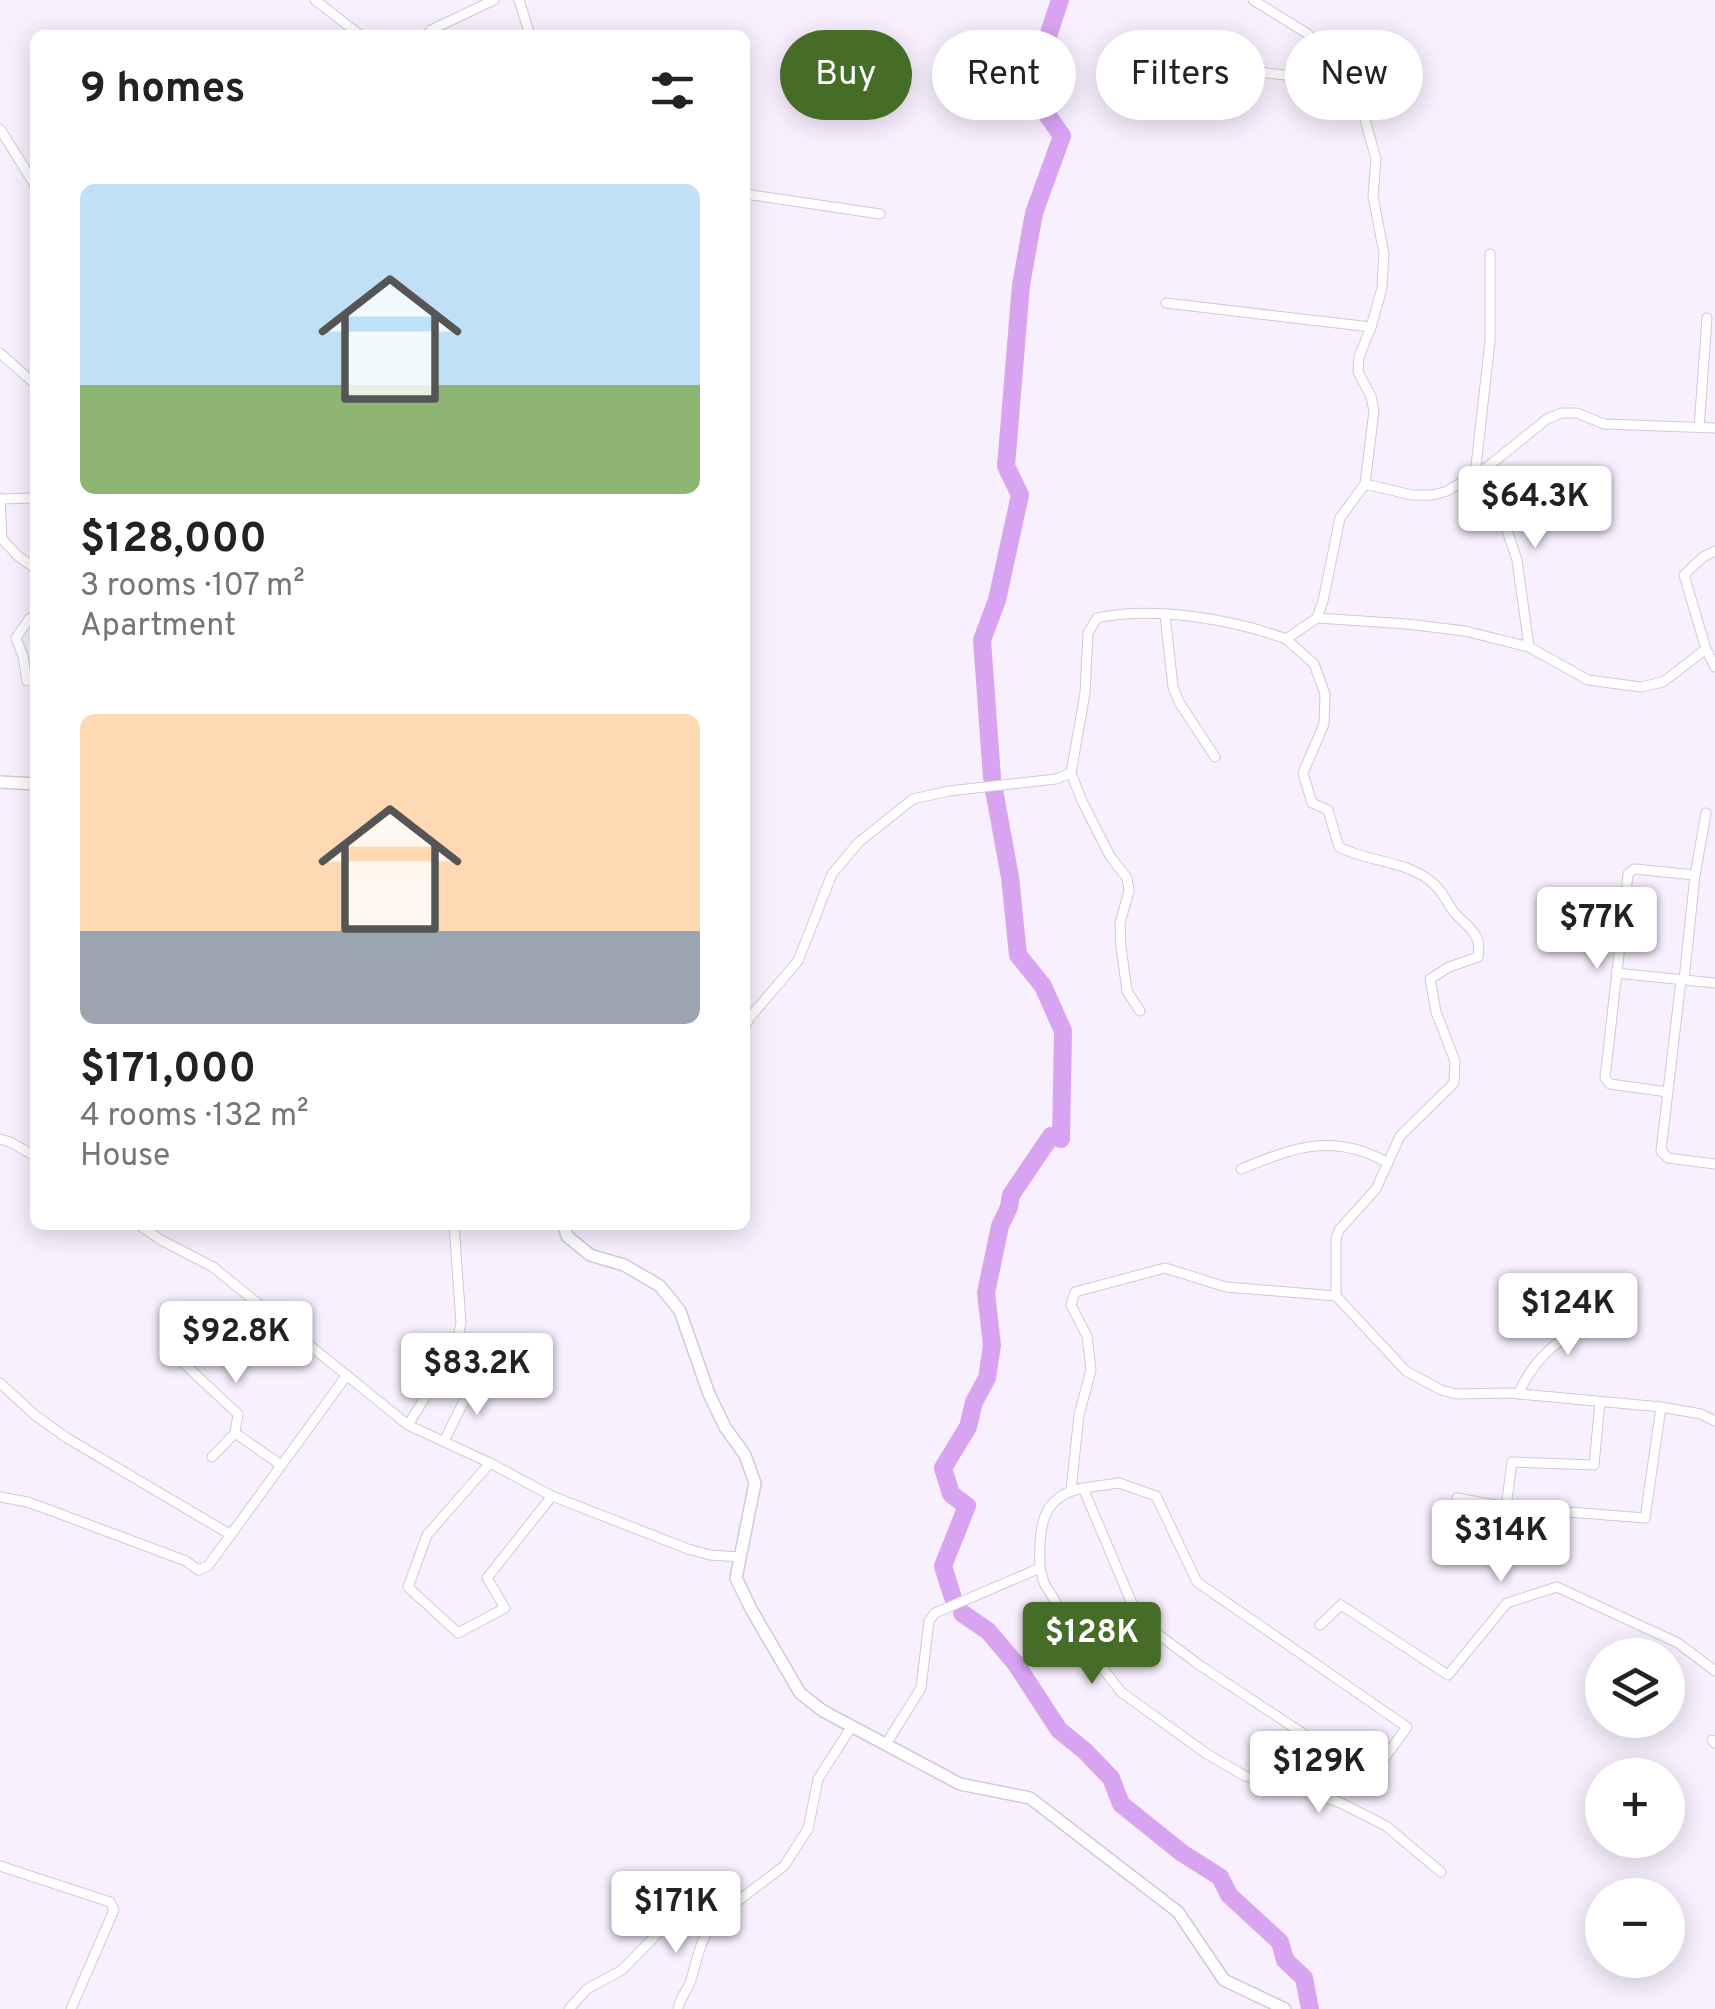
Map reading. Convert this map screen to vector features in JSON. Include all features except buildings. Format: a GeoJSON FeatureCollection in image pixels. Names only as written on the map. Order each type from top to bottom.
{"type":"FeatureCollection","features":[{"type":"Feature","properties":{"kind":"street"},"geometry":{"type":"LineString","coordinates":[[315,0],[354,30]]}},
{"type":"Feature","properties":{"kind":"street"},"geometry":{"type":"LineString","coordinates":[[431,30],[494,0]]}},
{"type":"Feature","properties":{"kind":"street"},"geometry":{"type":"LineString","coordinates":[[519,0],[528,30]]}},
{"type":"Feature","properties":{"kind":"street"},"geometry":{"type":"LineString","coordinates":[[1253,0],[1302,30]]}},
{"type":"Feature","properties":{"kind":"street"},"geometry":{"type":"LineString","coordinates":[[1286,639],[1317,618],[1340,518],[1365,484],[1374,411],[1358,372],[1359,358],[1382,288],[1384,254],[1373,196],[1376,158],[1365,120]]}},
{"type":"Feature","properties":{"kind":"street"},"geometry":{"type":"LineString","coordinates":[[0,129],[30,177]]}},
{"type":"Feature","properties":{"kind":"street"},"geometry":{"type":"LineString","coordinates":[[750,195],[880,214]]}},
{"type":"Feature","properties":{"kind":"street"},"geometry":{"type":"LineString","coordinates":[[1475,474],[1490,341],[1490,254]]}},
{"type":"Feature","properties":{"kind":"street"},"geometry":{"type":"LineString","coordinates":[[1166,302],[1371,326]]}},
{"type":"Feature","properties":{"kind":"street"},"geometry":{"type":"LineString","coordinates":[[1699,428],[1707,318]]}},
{"type":"Feature","properties":{"kind":"street"},"geometry":{"type":"LineString","coordinates":[[0,353],[30,380]]}},
{"type":"Feature","properties":{"kind":"street"},"geometry":{"type":"LineString","coordinates":[[1365,484],[1412,495],[1447,490],[1486,468],[1547,420],[1562,413],[1576,413],[1604,424],[1715,428]]}},
{"type":"Feature","properties":{"kind":"street"},"geometry":{"type":"LineString","coordinates":[[1486,468],[1517,560],[1529,646]]}},
{"type":"Feature","properties":{"kind":"street"},"geometry":{"type":"LineString","coordinates":[[30,498],[1,498],[2,539],[30,564]]}},
{"type":"Feature","properties":{"kind":"street"},"geometry":{"type":"LineString","coordinates":[[1715,551],[1684,574],[1715,667]]}},
{"type":"Feature","properties":{"kind":"street"},"geometry":{"type":"LineString","coordinates":[[1140,1011],[1127,991],[1121,947],[1120,924],[1129,891],[1126,878],[1082,802],[1072,773],[1085,693],[1088,633],[1097,618],[1119,613],[1250,626],[1286,639],[1314,664],[1325,694],[1324,724],[1303,772],[1312,803],[1328,810],[1339,847],[1357,857],[1381,860],[1432,881],[1455,913],[1470,924],[1480,947],[1478,957],[1430,978],[1436,1012],[1455,1061],[1454,1083],[1400,1136],[1376,1189],[1338,1230],[1336,1296]]}},
{"type":"Feature","properties":{"kind":"street"},"geometry":{"type":"LineString","coordinates":[[1165,615],[1173,687],[1216,757]]}},
{"type":"Feature","properties":{"kind":"street"},"geometry":{"type":"LineString","coordinates":[[30,618],[16,638],[30,681]]}},
{"type":"Feature","properties":{"kind":"street"},"geometry":{"type":"LineString","coordinates":[[1317,618],[1464,631],[1529,646],[1588,680],[1641,687],[1663,682],[1706,649]]}},
{"type":"Feature","properties":{"kind":"street"},"geometry":{"type":"LineString","coordinates":[[750,1017],[798,961],[832,874],[860,842],[913,799],[988,785],[1056,779],[1072,773]]}},
{"type":"Feature","properties":{"kind":"street"},"geometry":{"type":"LineString","coordinates":[[0,782],[30,784]]}},
{"type":"Feature","properties":{"kind":"street"},"geometry":{"type":"LineString","coordinates":[[1706,813],[1662,1151],[1668,1158],[1715,1164]]}},
{"type":"Feature","properties":{"kind":"street"},"geometry":{"type":"LineString","coordinates":[[1668,1092],[1610,1084],[1606,1078],[1628,874],[1634,868],[1695,875]]}},
{"type":"Feature","properties":{"kind":"street"},"geometry":{"type":"LineString","coordinates":[[1616,973],[1715,983]]}},
{"type":"Feature","properties":{"kind":"street"},"geometry":{"type":"LineString","coordinates":[[0,1139],[30,1153]]}},
{"type":"Feature","properties":{"kind":"street"},"geometry":{"type":"LineString","coordinates":[[1241,1169],[1286,1150],[1314,1144],[1350,1146],[1388,1163]]}},
{"type":"Feature","properties":{"kind":"street"},"geometry":{"type":"LineString","coordinates":[[145,1230],[213,1268],[408,1425],[552,1496],[688,1549],[710,1556],[740,1557]]}},
{"type":"Feature","properties":{"kind":"street"},"geometry":{"type":"LineString","coordinates":[[408,1425],[456,1347],[461,1323],[454,1230]]}},
{"type":"Feature","properties":{"kind":"street"},"geometry":{"type":"LineString","coordinates":[[565,1231],[590,1256],[624,1265],[660,1286],[680,1312],[709,1394],[745,1455],[755,1482],[736,1578],[800,1693],[823,1711],[960,1784],[1030,1798],[1178,1912],[1224,1980],[1285,2009]]}},
{"type":"Feature","properties":{"kind":"street"},"geometry":{"type":"LineString","coordinates":[[1071,1490],[1079,1415],[1091,1370],[1087,1336],[1072,1306],[1075,1292],[1165,1268],[1226,1288],[1336,1296],[1406,1371],[1456,1394],[1518,1394],[1661,1407],[1701,1414],[1715,1421]]}},
{"type":"Feature","properties":{"kind":"street"},"geometry":{"type":"LineString","coordinates":[[1536,1296],[1582,1326]]}},
{"type":"Feature","properties":{"kind":"street"},"geometry":{"type":"LineString","coordinates":[[1518,1394],[1546,1350],[1566,1334],[1609,1314]]}},
{"type":"Feature","properties":{"kind":"street"},"geometry":{"type":"LineString","coordinates":[[179,1359],[238,1414],[235,1433],[212,1456]]}},
{"type":"Feature","properties":{"kind":"street"},"geometry":{"type":"LineString","coordinates":[[0,1497],[45,1508],[186,1561],[198,1570],[208,1566],[346,1375]]}},
{"type":"Feature","properties":{"kind":"street"},"geometry":{"type":"LineString","coordinates":[[444,1441],[481,1377]]}},
{"type":"Feature","properties":{"kind":"street"},"geometry":{"type":"LineString","coordinates":[[0,1383],[67,1438],[231,1535]]}},
{"type":"Feature","properties":{"kind":"street"},"geometry":{"type":"LineString","coordinates":[[1506,1507],[1512,1462],[1594,1465],[1600,1402]]}},
{"type":"Feature","properties":{"kind":"street"},"geometry":{"type":"LineString","coordinates":[[1456,1498],[1506,1507],[1645,1518],[1661,1407]]}},
{"type":"Feature","properties":{"kind":"street"},"geometry":{"type":"LineString","coordinates":[[235,1433],[282,1465]]}},
{"type":"Feature","properties":{"kind":"street"},"geometry":{"type":"LineString","coordinates":[[490,1463],[427,1535],[408,1587],[458,1633],[505,1608],[487,1578],[552,1496]]}},
{"type":"Feature","properties":{"kind":"street"},"geometry":{"type":"LineString","coordinates":[[1084,1488],[1139,1620],[1198,1664],[1370,1778],[1407,1727],[1197,1582],[1156,1496],[1120,1483],[1084,1488],[1071,1490],[1048,1507],[1039,1535],[1044,1583],[1073,1630],[1121,1692],[1207,1754],[1245,1776],[1289,1784],[1341,1803],[1386,1826],[1441,1872]]}},
{"type":"Feature","properties":{"kind":"street"},"geometry":{"type":"LineString","coordinates":[[886,1744],[922,1688],[929,1621],[935,1613],[1040,1568]]}},
{"type":"Feature","properties":{"kind":"street"},"geometry":{"type":"LineString","coordinates":[[1320,1625],[1341,1605],[1448,1675],[1507,1603],[1557,1587],[1678,1643],[1715,1671]]}},
{"type":"Feature","properties":{"kind":"street"},"geometry":{"type":"LineString","coordinates":[[678,2009],[691,1982],[700,1943],[714,1919],[784,1866],[808,1829],[818,1779],[852,1726]]}},
{"type":"Feature","properties":{"kind":"street"},"geometry":{"type":"LineString","coordinates":[[0,1866],[110,1902],[114,1910],[71,2009]]}},
{"type":"Feature","properties":{"kind":"street"},"geometry":{"type":"LineString","coordinates":[[570,2009],[587,1989],[622,1970],[665,1926],[714,1919]]}},
{"type":"Feature","properties":{"kind":"waterway"},"geometry":{"type":"LineString","coordinates":[[992,778],[982,640],[997,600],[1020,495],[1006,466],[1021,285],[1034,213],[1062,136],[1030,90],[1060,0]]}},
{"type":"Feature","properties":{"kind":"waterway"},"geometry":{"type":"LineString","coordinates":[[953,1598],[943,1566],[967,1506],[951,1494],[943,1468],[968,1427],[974,1402],[987,1378],[992,1345],[986,1293],[1011,1195],[1051,1136],[1061,1139],[1063,1031],[1043,986],[1018,955],[1010,877],[994,790]]}},
{"type":"Feature","properties":{"kind":"waterway"},"geometry":{"type":"LineString","coordinates":[[962,1613],[988,1631],[1016,1664],[1059,1730],[1111,1778],[1121,1804],[1182,1853],[1220,1877],[1229,1895],[1280,1942],[1285,1960],[1304,1978],[1310,2009]]}}]}
